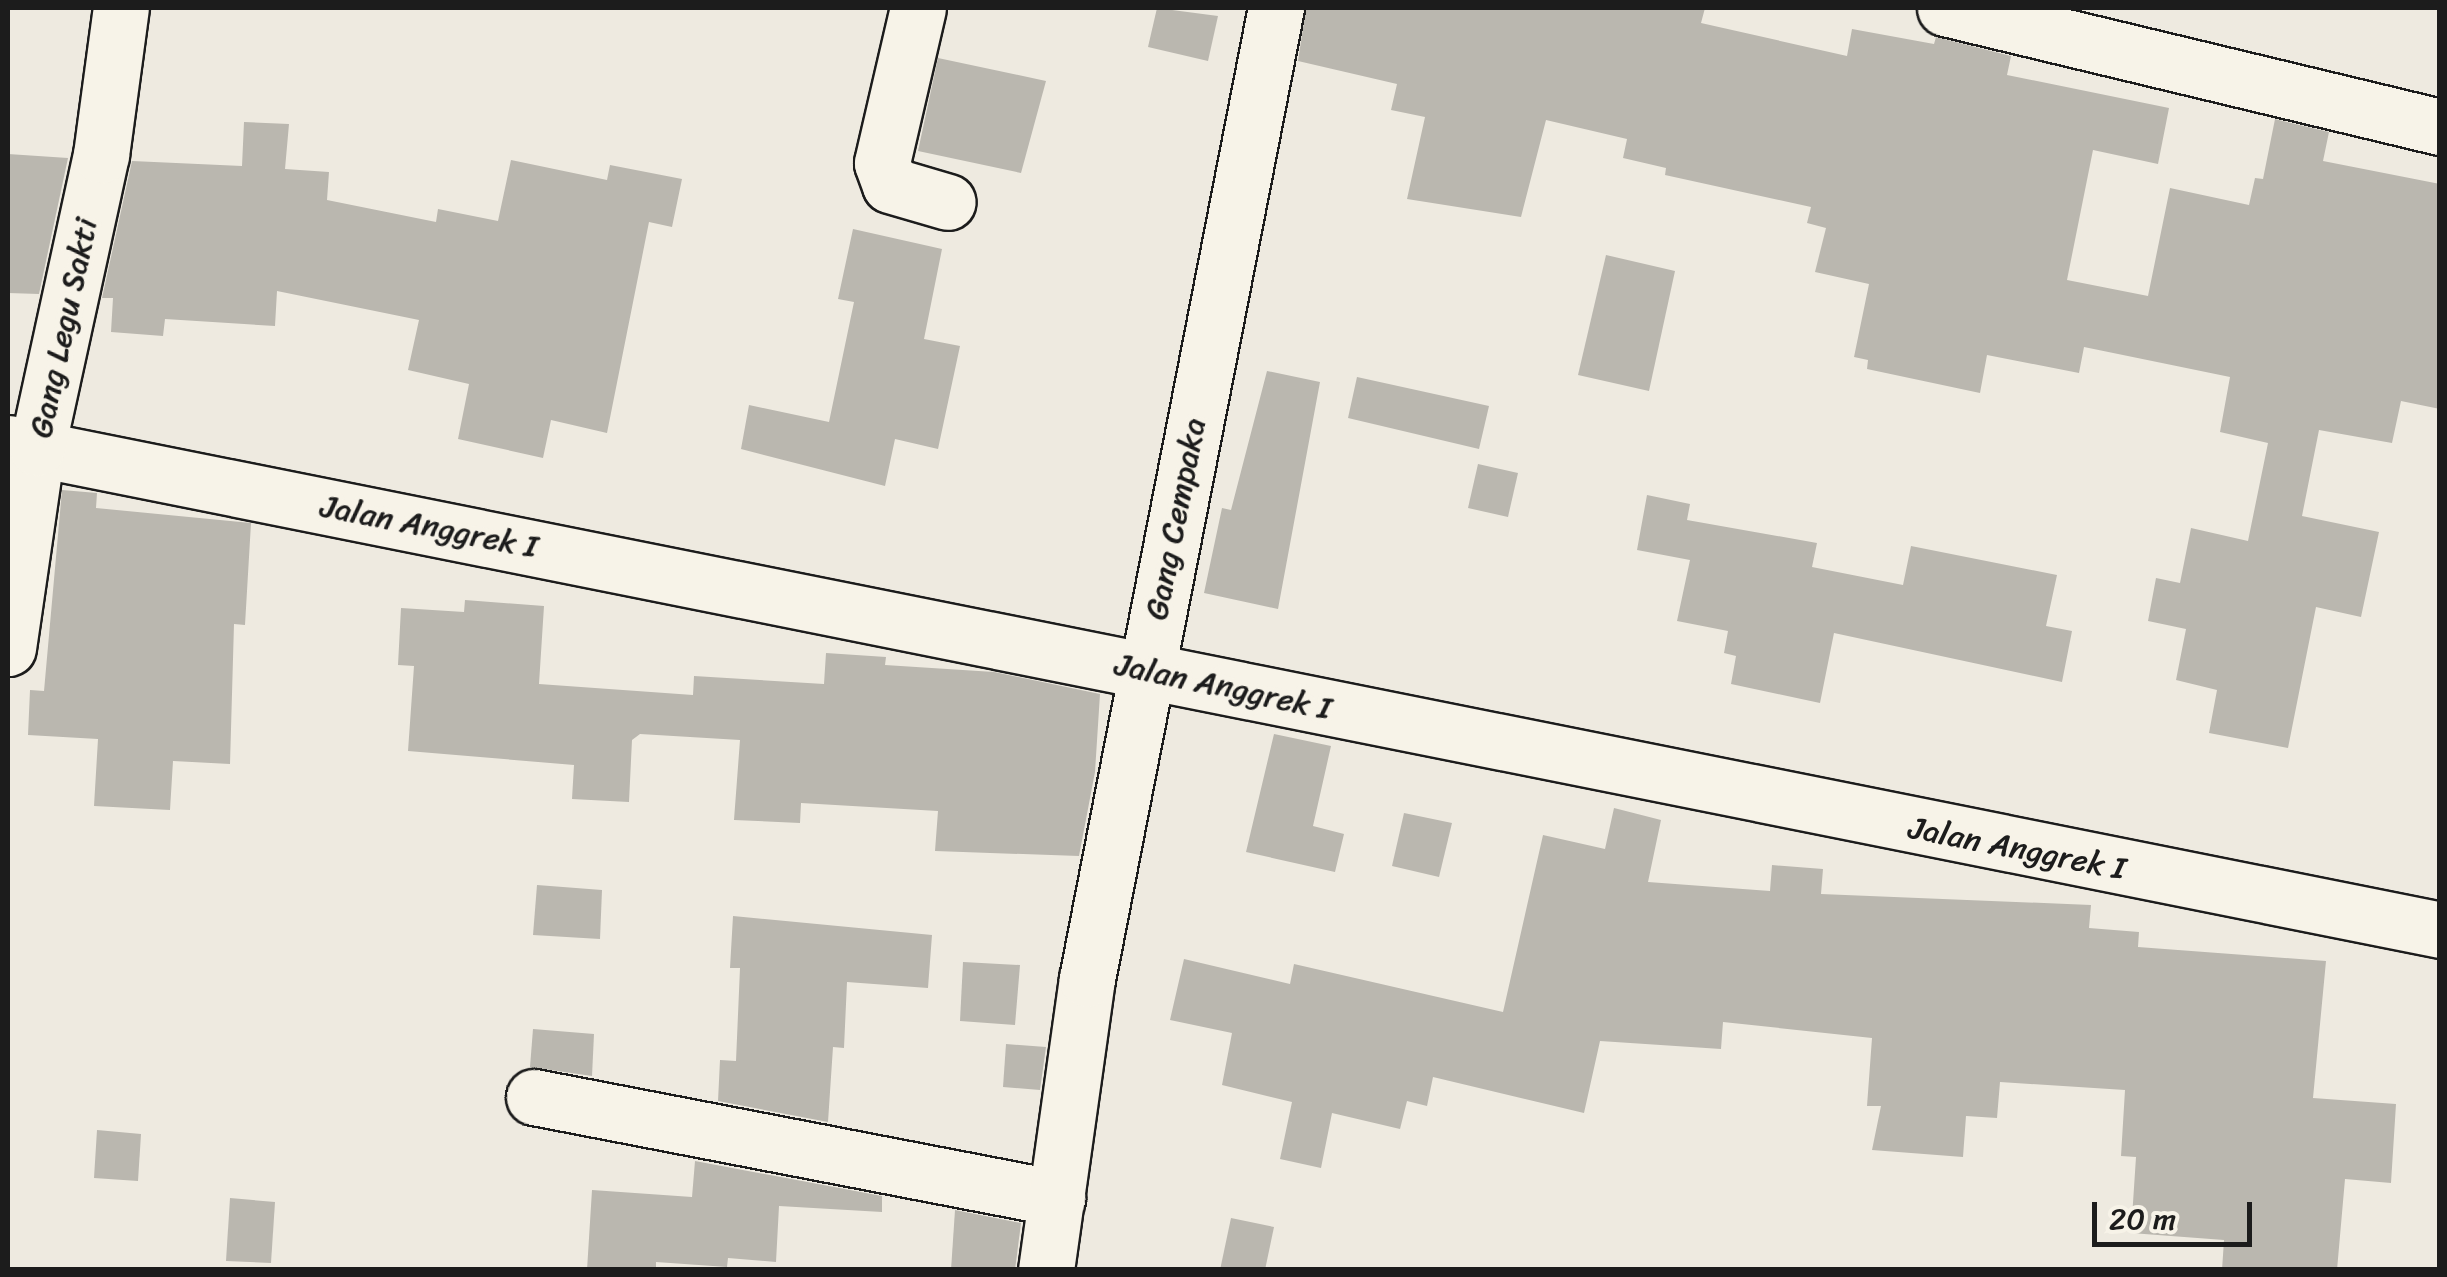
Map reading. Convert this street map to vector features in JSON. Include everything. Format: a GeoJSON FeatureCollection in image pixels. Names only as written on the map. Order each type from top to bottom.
{"type":"FeatureCollection","features":[{"type":"Feature","properties":{"kind":"street","name":"Gang Legu Sakti"},"geometry":{"type":"LineString","coordinates":[[8,648],[22,446],[101,155],[121,8]]}},
{"type":"Feature","properties":{"kind":"street"},"geometry":{"type":"LineString","coordinates":[[918,8],[882,163],[890,185],[948,202]]}},
{"type":"Feature","properties":{"kind":"street","name":"Gang Cempaka"},"geometry":{"type":"LineString","coordinates":[[1046,1270],[1087,979],[1276,8]]}},
{"type":"Feature","properties":{"kind":"street"},"geometry":{"type":"LineString","coordinates":[[1945,8],[2440,127]]}},
{"type":"Feature","properties":{"kind":"street","name":"Jalan Anggrek I"},"geometry":{"type":"LineString","coordinates":[[22,446],[2440,930]]}},
{"type":"Feature","properties":{"kind":"street"},"geometry":{"type":"LineString","coordinates":[[534,1097],[1057,1198]]}},
{"type":"Feature","properties":{"kind":"building"},"geometry":{"type":"Polygon","coordinates":[[[1157,8],[1218,16],[1208,61],[1148,47],[1157,8]]]}},
{"type":"Feature","properties":{"kind":"building"},"geometry":{"type":"Polygon","coordinates":[[[1306,8],[1705,8],[1701,23],[1847,56],[1852,29],[1934,44],[1936,37],[2011,56],[2007,75],[2169,108],[2158,164],[2093,150],[2067,280],[2148,296],[2170,188],[2249,205],[2255,178],[2263,179],[2275,119],[2329,132],[2323,161],[2440,184],[2440,409],[2401,401],[2392,443],[2319,430],[2302,516],[2379,532],[2361,617],[2316,607],[2288,748],[2209,733],[2217,690],[2176,680],[2186,629],[2148,621],[2156,578],[2180,583],[2191,528],[2248,541],[2268,443],[2220,432],[2230,377],[2084,347],[2079,373],[1987,355],[1980,393],[1867,369],[1868,360],[1854,357],[1869,284],[1815,272],[1826,228],[1807,223],[1811,207],[1665,175],[1666,168],[1623,158],[1627,139],[1546,120],[1521,217],[1407,199],[1425,117],[1391,110],[1397,84],[1298,61],[1306,8]]]}},
{"type":"Feature","properties":{"kind":"building"},"geometry":{"type":"Polygon","coordinates":[[[938,58],[1046,81],[1021,173],[918,151],[938,58]]]}},
{"type":"Feature","properties":{"kind":"building"},"geometry":{"type":"Polygon","coordinates":[[[244,122],[289,124],[285,169],[329,172],[327,200],[436,222],[438,209],[498,221],[511,160],[607,180],[610,165],[682,179],[672,227],[649,222],[607,433],[551,420],[543,458],[458,439],[469,384],[408,370],[419,320],[277,291],[275,326],[165,319],[163,336],[111,332],[113,298],[102,298],[132,161],[242,166],[244,122]]]}},
{"type":"Feature","properties":{"kind":"building"},"geometry":{"type":"Polygon","coordinates":[[[8,154],[68,158],[39,294],[8,293],[8,154]]]}},
{"type":"Feature","properties":{"kind":"building"},"geometry":{"type":"Polygon","coordinates":[[[853,229],[942,249],[924,339],[960,346],[938,449],[895,439],[885,486],[741,449],[749,405],[829,422],[854,302],[838,299],[853,229]]]}},
{"type":"Feature","properties":{"kind":"building"},"geometry":{"type":"Polygon","coordinates":[[[1606,255],[1675,271],[1649,391],[1578,375],[1606,255]]]}},
{"type":"Feature","properties":{"kind":"building"},"geometry":{"type":"Polygon","coordinates":[[[1267,371],[1320,382],[1278,609],[1204,593],[1222,508],[1231,510],[1267,371]]]}},
{"type":"Feature","properties":{"kind":"building"},"geometry":{"type":"Polygon","coordinates":[[[1357,377],[1489,406],[1479,449],[1348,418],[1357,377]]]}},
{"type":"Feature","properties":{"kind":"building"},"geometry":{"type":"Polygon","coordinates":[[[1478,464],[1518,473],[1508,517],[1468,508],[1478,464]]]}},
{"type":"Feature","properties":{"kind":"building"},"geometry":{"type":"Polygon","coordinates":[[[62,490],[97,493],[96,508],[251,523],[245,625],[234,624],[230,764],[173,761],[170,810],[94,806],[98,739],[28,735],[30,690],[44,691],[62,490]]]}},
{"type":"Feature","properties":{"kind":"building"},"geometry":{"type":"Polygon","coordinates":[[[1647,495],[1690,504],[1687,520],[1817,543],[1812,567],[1903,585],[1911,546],[2057,575],[2046,626],[2072,631],[2062,682],[1834,633],[1820,703],[1731,684],[1736,656],[1724,653],[1728,631],[1677,621],[1690,560],[1637,550],[1647,495]]]}},
{"type":"Feature","properties":{"kind":"building"},"geometry":{"type":"Polygon","coordinates":[[[465,600],[544,606],[539,684],[693,695],[694,676],[824,684],[826,653],[886,657],[885,665],[994,672],[1100,694],[1095,772],[1079,856],[935,851],[938,811],[801,803],[800,823],[734,820],[740,740],[640,734],[632,740],[629,802],[572,799],[574,765],[408,751],[414,666],[398,665],[401,608],[464,612],[465,600]]]}},
{"type":"Feature","properties":{"kind":"building"},"geometry":{"type":"Polygon","coordinates":[[[1274,734],[1331,746],[1313,826],[1344,834],[1335,872],[1246,852],[1274,734]]]}},
{"type":"Feature","properties":{"kind":"building"},"geometry":{"type":"Polygon","coordinates":[[[1614,808],[1661,820],[1648,882],[1770,891],[1772,865],[1823,869],[1821,894],[2091,905],[2089,928],[2139,932],[2138,947],[2326,961],[2313,1098],[2396,1104],[2391,1183],[2345,1179],[2337,1270],[2222,1270],[2224,1240],[2131,1233],[2136,1157],[2121,1156],[2125,1090],[2000,1082],[1997,1118],[1966,1116],[1963,1157],[1872,1150],[1881,1106],[1867,1106],[1872,1038],[1723,1022],[1721,1049],[1600,1041],[1584,1113],[1433,1077],[1427,1106],[1407,1101],[1400,1129],[1332,1113],[1321,1168],[1280,1159],[1292,1102],[1222,1085],[1232,1033],[1170,1020],[1184,959],[1290,984],[1294,964],[1503,1012],[1543,835],[1605,849],[1614,808]]]}},
{"type":"Feature","properties":{"kind":"building"},"geometry":{"type":"Polygon","coordinates":[[[1404,813],[1452,823],[1439,877],[1392,866],[1404,813]]]}},
{"type":"Feature","properties":{"kind":"building"},"geometry":{"type":"Polygon","coordinates":[[[537,885],[602,890],[600,939],[533,935],[537,885]]]}},
{"type":"Feature","properties":{"kind":"building"},"geometry":{"type":"Polygon","coordinates":[[[733,916],[932,935],[928,988],[847,982],[844,1048],[833,1047],[828,1122],[718,1101],[720,1060],[736,1061],[740,968],[730,968],[733,916]]]}},
{"type":"Feature","properties":{"kind":"building"},"geometry":{"type":"Polygon","coordinates":[[[963,962],[1020,965],[1015,1025],[960,1021],[963,962]]]}},
{"type":"Feature","properties":{"kind":"building"},"geometry":{"type":"Polygon","coordinates":[[[533,1029],[594,1034],[592,1076],[530,1067],[533,1029]]]}},
{"type":"Feature","properties":{"kind":"building"},"geometry":{"type":"Polygon","coordinates":[[[1006,1044],[1046,1047],[1040,1090],[1003,1087],[1006,1044]]]}},
{"type":"Feature","properties":{"kind":"building"},"geometry":{"type":"Polygon","coordinates":[[[97,1130],[141,1134],[138,1181],[94,1178],[97,1130]]]}},
{"type":"Feature","properties":{"kind":"building"},"geometry":{"type":"Polygon","coordinates":[[[695,1161],[882,1196],[882,1212],[779,1206],[776,1262],[728,1258],[727,1267],[656,1262],[656,1270],[587,1270],[592,1190],[692,1197],[695,1161]]]}},
{"type":"Feature","properties":{"kind":"building"},"geometry":{"type":"Polygon","coordinates":[[[230,1198],[275,1202],[271,1263],[226,1261],[230,1198]]]}},
{"type":"Feature","properties":{"kind":"building"},"geometry":{"type":"Polygon","coordinates":[[[955,1210],[1021,1223],[1015,1270],[951,1270],[955,1210]]]}},
{"type":"Feature","properties":{"kind":"building"},"geometry":{"type":"Polygon","coordinates":[[[1231,1218],[1274,1227],[1265,1270],[1220,1270],[1231,1218]]]}}]}
